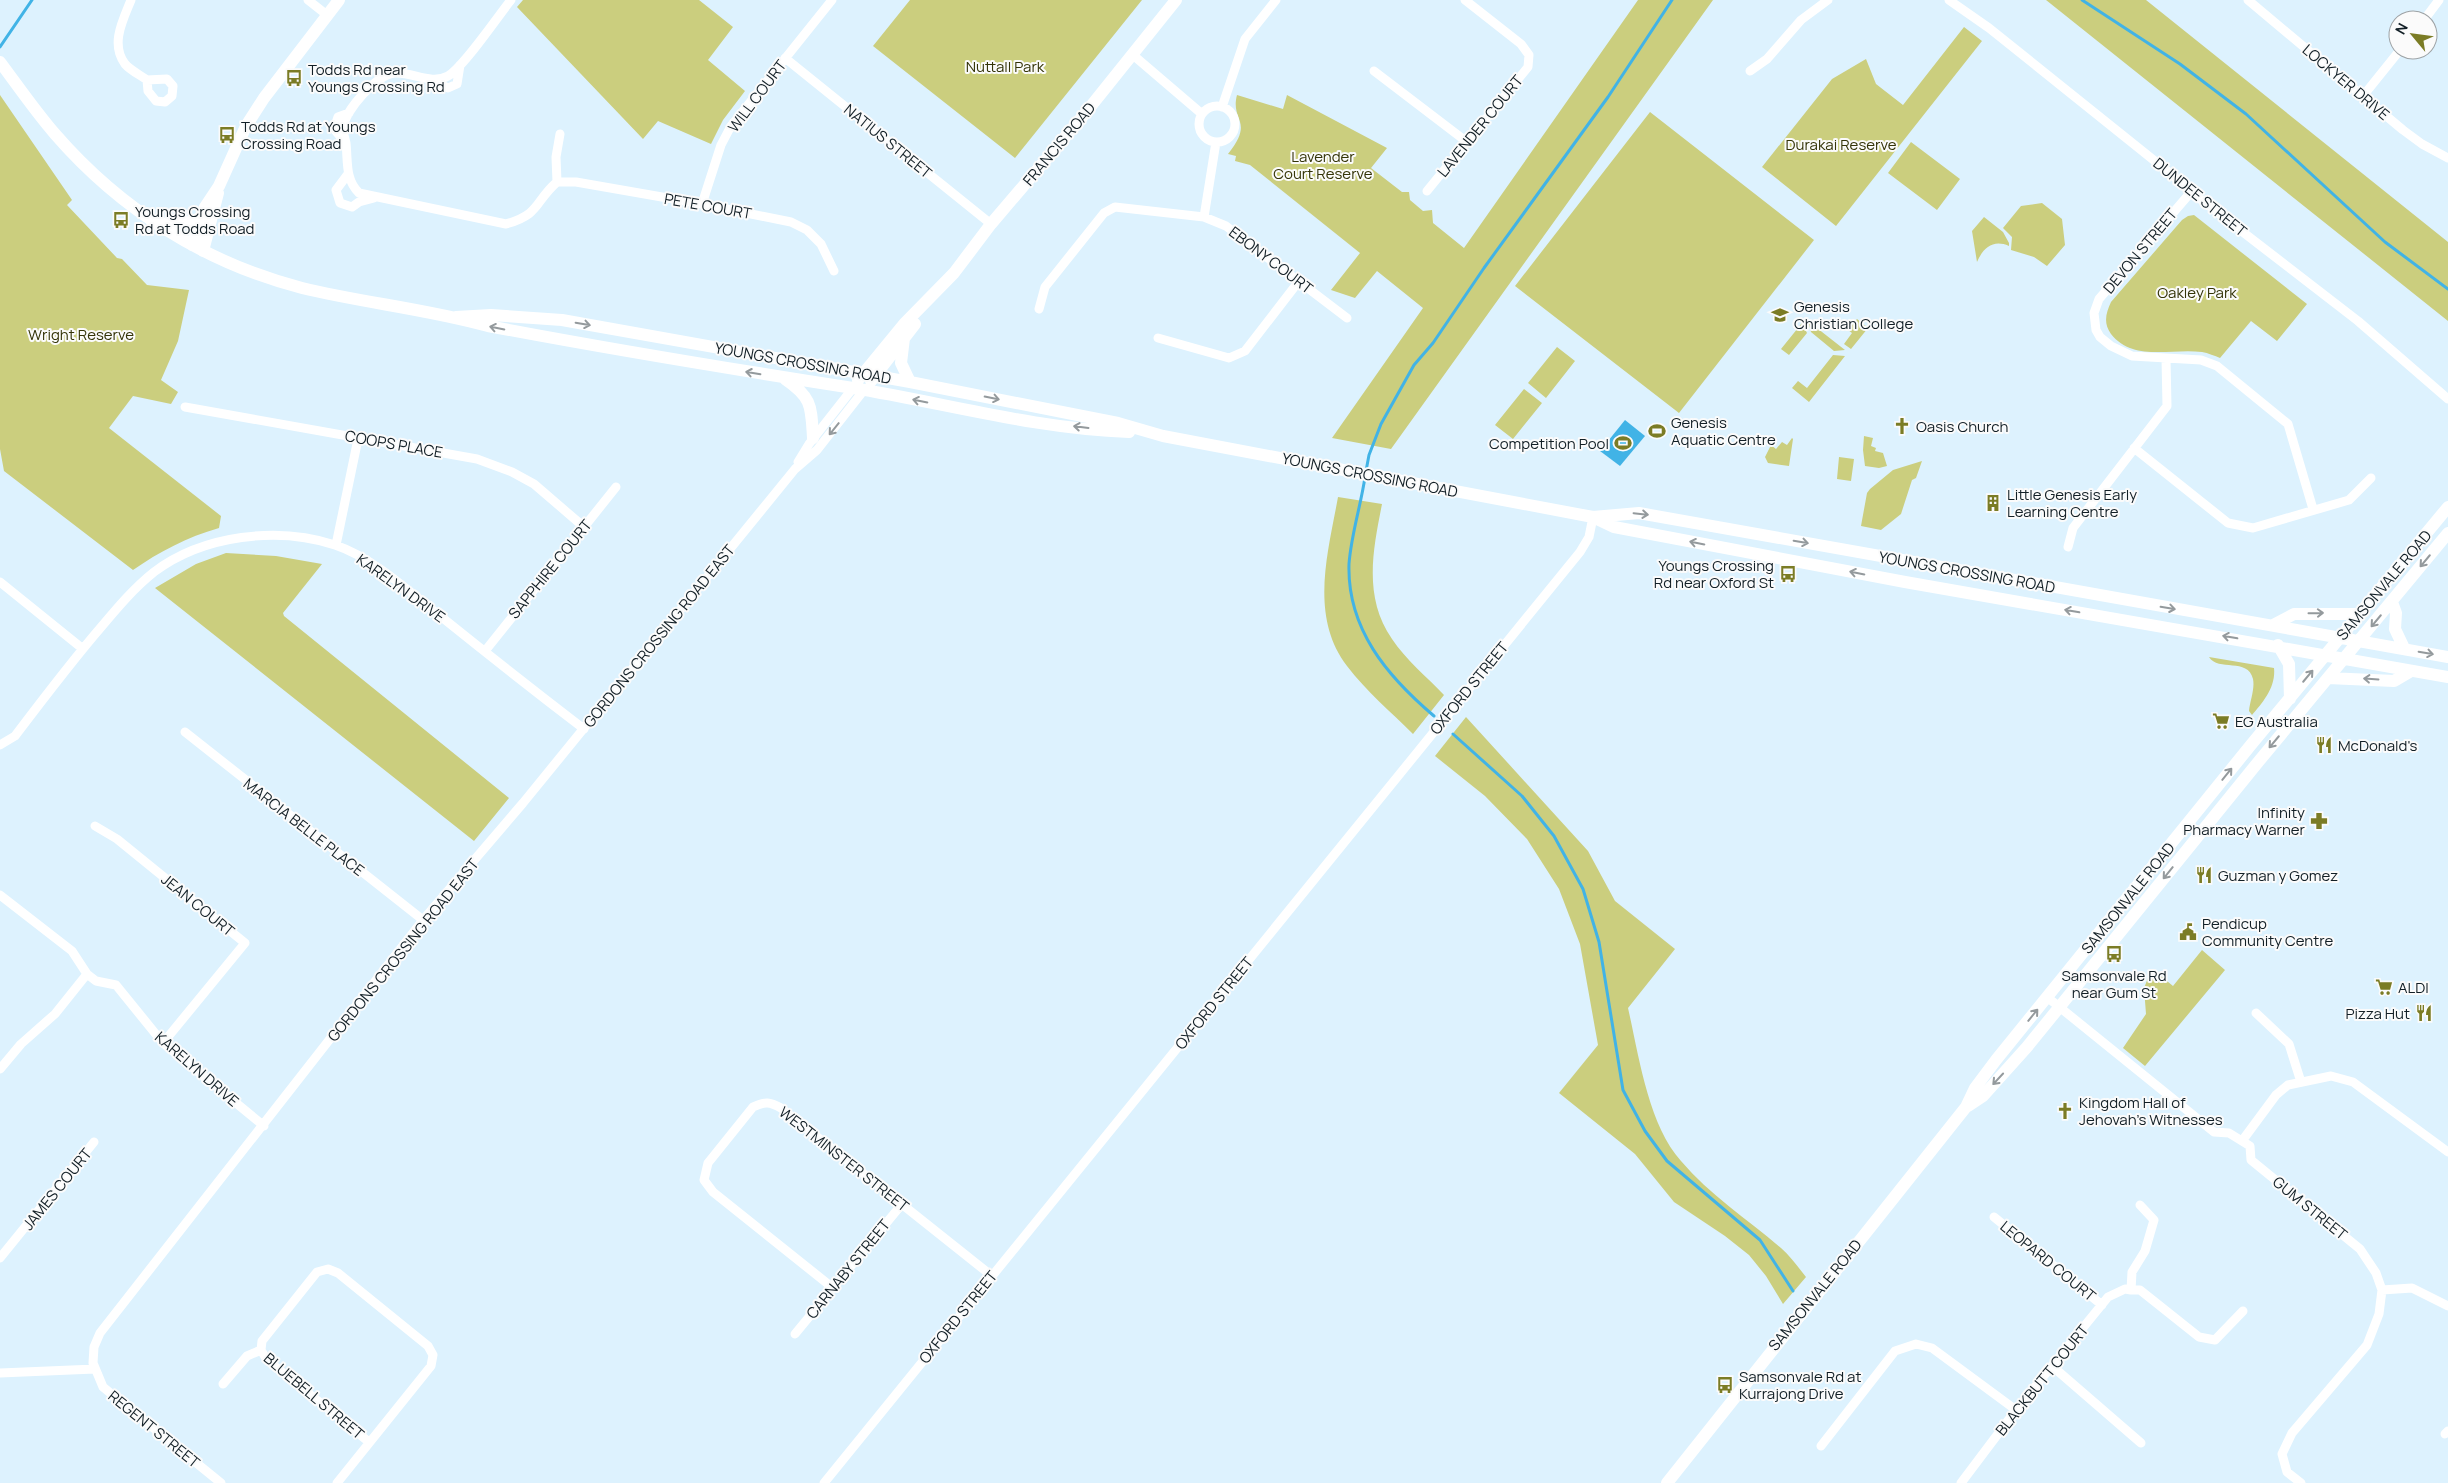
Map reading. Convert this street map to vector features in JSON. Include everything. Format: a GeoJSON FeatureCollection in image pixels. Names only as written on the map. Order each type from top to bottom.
{"type":"FeatureCollection","features":[{"type":"Feature","properties":{"kind":"main road"},"geometry":{"type":"LineString","coordinates":[[197,248],[219,186],[246,126],[264,98],[339,0]]}},
{"type":"Feature","properties":{"kind":"main road","name":"FRANCIS ROAD"},"geometry":{"type":"LineString","coordinates":[[869,375],[904,338],[941,287],[991,224],[1133,55],[1176,0]]}},
{"type":"Feature","properties":{"kind":"main road","name":"YOUNGS CROSSING ROAD"},"geometry":{"type":"LineString","coordinates":[[0,62],[50,128],[85,166],[135,211],[197,248],[252,272],[302,288],[456,317],[488,326],[538,336],[858,389],[1014,419],[1112,431],[1147,432]]}},
{"type":"Feature","properties":{"kind":"main road"},"geometry":{"type":"LineString","coordinates":[[197,248],[201,217],[219,186]]}},
{"type":"Feature","properties":{"kind":"main road"},"geometry":{"type":"LineString","coordinates":[[157,224],[192,222],[201,217]]}},
{"type":"Feature","properties":{"kind":"main road","name":"FRANCIS ROAD"},"geometry":{"type":"LineString","coordinates":[[858,389],[924,302],[941,287]]}},
{"type":"Feature","properties":{"kind":"main road","name":"YOUNGS CROSSING ROAD"},"geometry":{"type":"LineString","coordinates":[[456,317],[491,315],[590,325],[910,382],[1118,423],[1147,432],[1593,518],[1614,528],[2120,620],[2278,645],[2448,677]]}},
{"type":"Feature","properties":{"kind":"main road"},"geometry":{"type":"LineString","coordinates":[[535,318],[532,328],[538,336]]}},
{"type":"Feature","properties":{"kind":"main road"},"geometry":{"type":"LineString","coordinates":[[904,338],[901,363],[910,382]]}},
{"type":"Feature","properties":{"kind":"main road"},"geometry":{"type":"LineString","coordinates":[[783,378],[797,387],[808,400],[813,414],[813,438]]}},
{"type":"Feature","properties":{"kind":"main road","name":"SAMSONVALE ROAD"},"geometry":{"type":"LineString","coordinates":[[1666,1483],[1966,1107],[1975,1088],[2047,997],[2448,507]]}},
{"type":"Feature","properties":{"kind":"main road","name":"YOUNGS CROSSING ROAD"},"geometry":{"type":"LineString","coordinates":[[1593,518],[1639,513],[2073,592],[2275,624],[2448,657]]}},
{"type":"Feature","properties":{"kind":"main road","name":"SAMSONVALE ROAD"},"geometry":{"type":"LineString","coordinates":[[1966,1107],[1985,1093],[2060,1007],[2448,534]]}},
{"type":"Feature","properties":{"kind":"main road"},"geometry":{"type":"LineString","coordinates":[[2392,602],[2396,613],[2395,629],[2404,648]]}},
{"type":"Feature","properties":{"kind":"main road"},"geometry":{"type":"LineString","coordinates":[[2275,624],[2294,614],[2360,614]]}},
{"type":"Feature","properties":{"kind":"main road"},"geometry":{"type":"LineString","coordinates":[[2278,645],[2289,664],[2290,699]]}},
{"type":"Feature","properties":{"kind":"main road"},"geometry":{"type":"LineString","coordinates":[[2328,678],[2394,680],[2412,670]]}},
{"type":"Feature","properties":{"kind":"street"},"geometry":{"type":"LineString","coordinates":[[131,0],[117,41],[125,64],[147,80]]}},
{"type":"Feature","properties":{"kind":"street"},"geometry":{"type":"LineString","coordinates":[[308,0],[327,15]]}},
{"type":"Feature","properties":{"kind":"street"},"geometry":{"type":"LineString","coordinates":[[511,0],[460,65],[456,84],[448,88],[432,80],[396,73],[384,75],[376,81],[349,113],[338,117],[334,129],[346,143],[348,174],[352,186],[359,193],[506,224],[523,219],[557,182],[556,156],[560,134]]}},
{"type":"Feature","properties":{"kind":"street","name":"WILL COURT"},"geometry":{"type":"LineString","coordinates":[[702,204],[721,144],[731,126],[832,0]]}},
{"type":"Feature","properties":{"kind":"street"},"geometry":{"type":"LineString","coordinates":[[1222,107],[1245,39],[1276,0]]}},
{"type":"Feature","properties":{"kind":"street","name":"LAVENDER COURT"},"geometry":{"type":"LineString","coordinates":[[1427,191],[1528,66],[1529,55],[1521,44],[1465,0]]}},
{"type":"Feature","properties":{"kind":"street"},"geometry":{"type":"LineString","coordinates":[[1750,70],[1767,59],[1801,20],[1828,0]]}},
{"type":"Feature","properties":{"kind":"street","name":"DUNDEE STREET"},"geometry":{"type":"LineString","coordinates":[[1949,0],[1989,28],[2191,192],[2358,322],[2448,399]]}},
{"type":"Feature","properties":{"kind":"street","name":"LOCKYER DRIVE"},"geometry":{"type":"LineString","coordinates":[[2248,0],[2422,144],[2448,158]]}},
{"type":"Feature","properties":{"kind":"street"},"geometry":{"type":"LineString","coordinates":[[1133,55],[1202,114]]}},
{"type":"Feature","properties":{"kind":"street","name":"NATIUS STREET"},"geometry":{"type":"LineString","coordinates":[[785,58],[991,224]]}},
{"type":"Feature","properties":{"kind":"street"},"geometry":{"type":"LineString","coordinates":[[2363,96],[2392,60]]}},
{"type":"Feature","properties":{"kind":"street"},"geometry":{"type":"LineString","coordinates":[[1374,71],[1467,142]]}},
{"type":"Feature","properties":{"kind":"street"},"geometry":{"type":"LineString","coordinates":[[1210,107],[1222,107],[1233,117],[1234,128],[1229,137],[1216,142],[1208,140],[1200,131],[1199,124],[1202,114],[1210,107]]}},
{"type":"Feature","properties":{"kind":"street"},"geometry":{"type":"LineString","coordinates":[[1204,217],[1216,142]]}},
{"type":"Feature","properties":{"kind":"street"},"geometry":{"type":"LineString","coordinates":[[348,174],[336,190],[340,203],[352,207],[359,202],[376,197]]}},
{"type":"Feature","properties":{"kind":"street","name":"PETE COURT"},"geometry":{"type":"LineString","coordinates":[[557,182],[576,182],[791,222],[807,230],[821,244],[834,271]]}},
{"type":"Feature","properties":{"kind":"street","name":"DEVON STREET"},"geometry":{"type":"LineString","coordinates":[[2191,192],[2099,299],[2094,313],[2094,322],[2100,337],[2118,351],[2132,356],[2201,360],[2217,366],[2288,424],[2313,509]]}},
{"type":"Feature","properties":{"kind":"street","name":"EBONY COURT"},"geometry":{"type":"LineString","coordinates":[[1039,309],[1046,286],[1104,213],[1115,207],[1204,217],[1226,226],[1347,318]]}},
{"type":"Feature","properties":{"kind":"street"},"geometry":{"type":"LineString","coordinates":[[1158,338],[1229,358],[1245,351],[1299,281]]}},
{"type":"Feature","properties":{"kind":"street"},"geometry":{"type":"LineString","coordinates":[[2068,547],[2073,528],[2167,406],[2166,359]]}},
{"type":"Feature","properties":{"kind":"street","name":"GORDONS CROSSING ROAD EAST"},"geometry":{"type":"LineString","coordinates":[[95,1369],[94,1347],[103,1328],[264,1126],[423,920],[584,730],[795,469],[813,438],[858,389]]}},
{"type":"Feature","properties":{"kind":"street","name":"GORDONS CROSSING ROAD EAST"},"geometry":{"type":"LineString","coordinates":[[795,469],[817,450],[858,389]]}},
{"type":"Feature","properties":{"kind":"street","name":"COOPS PLACE"},"geometry":{"type":"LineString","coordinates":[[185,406],[477,459],[512,472],[534,484],[584,527]]}},
{"type":"Feature","properties":{"kind":"street"},"geometry":{"type":"LineString","coordinates":[[336,545],[358,438]]}},
{"type":"Feature","properties":{"kind":"street"},"geometry":{"type":"LineString","coordinates":[[2134,448],[2228,523],[2253,528],[2349,500],[2371,478]]}},
{"type":"Feature","properties":{"kind":"street","name":"SAPPHIRE COURT"},"geometry":{"type":"LineString","coordinates":[[484,651],[616,487]]}},
{"type":"Feature","properties":{"kind":"street","name":"OXFORD STREET"},"geometry":{"type":"LineString","coordinates":[[824,1483],[1580,552],[1589,537],[1593,518]]}},
{"type":"Feature","properties":{"kind":"street","name":"KARELYN DRIVE"},"geometry":{"type":"LineString","coordinates":[[0,745],[15,736],[83,649],[133,592],[155,572],[187,555],[224,540],[263,535],[298,536],[336,545],[364,559],[584,730]]}},
{"type":"Feature","properties":{"kind":"street"},"geometry":{"type":"LineString","coordinates":[[0,582],[83,649]]}},
{"type":"Feature","properties":{"kind":"street","name":"MARCIA BELLE PLACE"},"geometry":{"type":"LineString","coordinates":[[185,732],[423,920]]}},
{"type":"Feature","properties":{"kind":"street","name":"JEAN COURT"},"geometry":{"type":"LineString","coordinates":[[95,826],[117,839],[245,943],[163,1043]]}},
{"type":"Feature","properties":{"kind":"street"},"geometry":{"type":"LineString","coordinates":[[0,895],[72,951],[87,974],[55,1014],[21,1044],[0,1069]]}},
{"type":"Feature","properties":{"kind":"street","name":"KARELYN DRIVE"},"geometry":{"type":"LineString","coordinates":[[87,974],[96,980],[116,985],[163,1043],[264,1126]]}},
{"type":"Feature","properties":{"kind":"street"},"geometry":{"type":"LineString","coordinates":[[2047,997],[2214,1132],[2229,1133],[2242,1141],[2276,1095],[2288,1085],[2331,1076],[2353,1082],[2448,1152]]}},
{"type":"Feature","properties":{"kind":"street"},"geometry":{"type":"LineString","coordinates":[[2256,1013],[2289,1044],[2300,1082]]}},
{"type":"Feature","properties":{"kind":"street","name":"WESTMINSTER STREET"},"geometry":{"type":"LineString","coordinates":[[833,1288],[713,1192],[704,1180],[708,1163],[753,1107],[768,1102],[780,1108],[992,1276]]}},
{"type":"Feature","properties":{"kind":"street","name":"GUM STREET"},"geometry":{"type":"LineString","coordinates":[[2242,1141],[2250,1146],[2251,1160],[2360,1249],[2376,1273],[2382,1290],[2380,1314],[2367,1345],[2292,1433],[2282,1454],[2287,1472],[2301,1483]]}},
{"type":"Feature","properties":{"kind":"street","name":"JAMES COURT"},"geometry":{"type":"LineString","coordinates":[[0,1258],[94,1142]]}},
{"type":"Feature","properties":{"kind":"street","name":"CARNABY STREET"},"geometry":{"type":"LineString","coordinates":[[795,1334],[902,1204]]}},
{"type":"Feature","properties":{"kind":"street"},"geometry":{"type":"LineString","coordinates":[[2140,1206],[2154,1220],[2145,1251],[2132,1272],[2135,1290],[2199,1337],[2215,1340],[2243,1310]]}},
{"type":"Feature","properties":{"kind":"street","name":"LEOPARD COURT"},"geometry":{"type":"LineString","coordinates":[[1994,1216],[2102,1305]]}},
{"type":"Feature","properties":{"kind":"street","name":"BLUEBELL STREET"},"geometry":{"type":"LineString","coordinates":[[328,1269],[338,1272],[428,1346],[433,1355],[431,1366],[369,1442],[267,1360],[260,1350],[262,1341],[317,1272],[328,1269]]}},
{"type":"Feature","properties":{"kind":"street"},"geometry":{"type":"LineString","coordinates":[[2382,1290],[2412,1288],[2448,1306]]}},
{"type":"Feature","properties":{"kind":"street","name":"BLACKBUTT COURT"},"geometry":{"type":"LineString","coordinates":[[1961,1483],[2016,1410],[2108,1297],[2124,1289],[2135,1290]]}},
{"type":"Feature","properties":{"kind":"street"},"geometry":{"type":"LineString","coordinates":[[1821,1446],[1895,1351],[1916,1344],[1932,1348],[2016,1410]]}},
{"type":"Feature","properties":{"kind":"street","name":"BLUEBELL STREET"},"geometry":{"type":"LineString","coordinates":[[223,1384],[247,1356],[260,1350]]}},
{"type":"Feature","properties":{"kind":"street"},"geometry":{"type":"LineString","coordinates":[[2052,1366],[2141,1443]]}},
{"type":"Feature","properties":{"kind":"street"},"geometry":{"type":"LineString","coordinates":[[0,1373],[95,1369]]}},
{"type":"Feature","properties":{"kind":"street","name":"REGENT STREET"},"geometry":{"type":"LineString","coordinates":[[95,1369],[101,1383],[112,1395],[221,1483]]}},
{"type":"Feature","properties":{"kind":"street"},"geometry":{"type":"LineString","coordinates":[[337,1483],[369,1442]]}},
{"type":"Feature","properties":{"kind":"green space"},"geometry":{"type":"Polygon","coordinates":[[[523,0],[699,0],[733,27],[708,60],[745,91],[723,120],[711,144],[658,121],[643,139],[517,7],[523,0]]]}},
{"type":"Feature","properties":{"kind":"green space","name":"Nuttall Park"},"geometry":{"type":"Polygon","coordinates":[[[910,0],[1142,0],[1015,158],[873,46],[910,0]]]}},
{"type":"Feature","properties":{"kind":"green space","name":"Lavender Court Reserve"},"geometry":{"type":"Polygon","coordinates":[[[1638,0],[1713,0],[1391,449],[1332,438],[1423,308],[1377,271],[1355,298],[1331,290],[1360,253],[1250,165],[1235,161],[1236,156],[1228,154],[1236,143],[1241,128],[1236,111],[1237,95],[1283,109],[1287,95],[1387,148],[1371,168],[1402,192],[1409,192],[1410,200],[1423,211],[1432,210],[1433,223],[1464,248],[1638,0]]]}},
{"type":"Feature","properties":{"kind":"green space"},"geometry":{"type":"Polygon","coordinates":[[[2046,0],[2146,0],[2448,242],[2448,321],[2046,0]]]}},
{"type":"Feature","properties":{"kind":"green space","name":"Durakai Reserve"},"geometry":{"type":"Polygon","coordinates":[[[1964,27],[1982,41],[1836,226],[1762,167],[1832,79],[1866,59],[1876,84],[1903,105],[1964,27]]]}},
{"type":"Feature","properties":{"kind":"green space","name":"Wright Reserve"},"geometry":{"type":"Polygon","coordinates":[[[0,95],[72,200],[67,205],[117,258],[122,259],[147,285],[189,290],[178,341],[161,380],[178,392],[171,404],[133,396],[109,428],[221,516],[219,528],[174,546],[133,570],[4,471],[0,449],[0,95]]]}},
{"type":"Feature","properties":{"kind":"green space"},"geometry":{"type":"Polygon","coordinates":[[[1650,112],[1814,240],[1679,413],[1515,286],[1650,112]]]}},
{"type":"Feature","properties":{"kind":"green space"},"geometry":{"type":"Polygon","coordinates":[[[1911,142],[1960,179],[1937,210],[1888,173],[1911,142]]]}},
{"type":"Feature","properties":{"kind":"green space"},"geometry":{"type":"Polygon","coordinates":[[[2042,203],[2062,219],[2065,245],[2047,266],[2034,257],[2011,250],[2012,237],[2003,228],[2021,206],[2042,203]]]}},
{"type":"Feature","properties":{"kind":"green space","name":"Oakley Park"},"geometry":{"type":"Polygon","coordinates":[[[2194,215],[2307,304],[2277,341],[2251,321],[2220,358],[2202,352],[2141,351],[2120,343],[2108,330],[2106,318],[2111,302],[2182,220],[2194,215]]]}},
{"type":"Feature","properties":{"kind":"green space"},"geometry":{"type":"Polygon","coordinates":[[[1984,217],[2003,232],[2009,246],[1993,244],[1989,246],[1977,262],[1972,231],[1984,217]]]}},
{"type":"Feature","properties":{"kind":"green space"},"geometry":{"type":"Polygon","coordinates":[[[1857,319],[1868,328],[1851,349],[1844,344],[1852,333],[1848,330],[1857,319]]]}},
{"type":"Feature","properties":{"kind":"green space"},"geometry":{"type":"Polygon","coordinates":[[[1808,321],[1845,350],[1834,351],[1811,332],[1808,321]]]}},
{"type":"Feature","properties":{"kind":"green space"},"geometry":{"type":"Polygon","coordinates":[[[1802,323],[1807,333],[1789,355],[1781,349],[1802,323]]]}},
{"type":"Feature","properties":{"kind":"green space"},"geometry":{"type":"Polygon","coordinates":[[[1557,347],[1575,361],[1546,398],[1528,383],[1557,347]]]}},
{"type":"Feature","properties":{"kind":"green space"},"geometry":{"type":"Polygon","coordinates":[[[1833,355],[1845,356],[1809,402],[1792,388],[1798,381],[1807,388],[1833,355]]]}},
{"type":"Feature","properties":{"kind":"green space"},"geometry":{"type":"Polygon","coordinates":[[[1524,389],[1542,403],[1513,439],[1495,425],[1524,389]]]}},
{"type":"Feature","properties":{"kind":"green space"},"geometry":{"type":"Polygon","coordinates":[[[1864,436],[1873,438],[1871,446],[1876,448],[1875,451],[1883,453],[1887,466],[1879,468],[1865,466],[1864,436]]]}},
{"type":"Feature","properties":{"kind":"green space"},"geometry":{"type":"Polygon","coordinates":[[[1792,438],[1789,466],[1768,463],[1765,457],[1771,445],[1776,449],[1782,442],[1787,445],[1792,438]]]}},
{"type":"Feature","properties":{"kind":"green space"},"geometry":{"type":"Polygon","coordinates":[[[1839,457],[1854,459],[1851,481],[1837,479],[1839,457]]]}},
{"type":"Feature","properties":{"kind":"green space"},"geometry":{"type":"Polygon","coordinates":[[[1922,461],[1916,478],[1912,480],[1901,514],[1881,530],[1861,526],[1867,493],[1870,489],[1893,470],[1922,461]]]}},
{"type":"Feature","properties":{"kind":"green space"},"geometry":{"type":"Polygon","coordinates":[[[1338,497],[1382,504],[1373,573],[1377,607],[1383,623],[1398,647],[1444,695],[1413,734],[1354,675],[1335,647],[1328,626],[1325,605],[1326,562],[1338,497]]]}},
{"type":"Feature","properties":{"kind":"green space"},"geometry":{"type":"Polygon","coordinates":[[[226,553],[276,556],[322,564],[283,613],[284,616],[509,798],[474,841],[155,588],[196,564],[226,553]]]}},
{"type":"Feature","properties":{"kind":"green space"},"geometry":{"type":"Polygon","coordinates":[[[2209,657],[2274,668],[2271,688],[2252,715],[2249,711],[2253,691],[2253,679],[2250,672],[2239,666],[2219,664],[2209,657]]]}},
{"type":"Feature","properties":{"kind":"green space"},"geometry":{"type":"Polygon","coordinates":[[[1466,717],[1588,851],[1615,901],[1675,949],[1628,1008],[1646,1089],[1660,1128],[1681,1161],[1716,1196],[1781,1248],[1806,1277],[1783,1304],[1766,1276],[1749,1255],[1725,1236],[1674,1202],[1635,1154],[1559,1093],[1598,1045],[1580,944],[1559,889],[1527,839],[1485,796],[1435,756],[1466,717]]]}},
{"type":"Feature","properties":{"kind":"green space"},"geometry":{"type":"Polygon","coordinates":[[[2202,950],[2225,970],[2145,1066],[2123,1048],[2146,1014],[2144,988],[2150,973],[2156,972],[2173,986],[2202,950]]]}},
{"type":"Feature","properties":{"kind":"water","name":"Competition Pool"},"geometry":{"type":"Polygon","coordinates":[[[1625,420],[1645,436],[1620,466],[1600,451],[1625,420]]]}},
{"type":"Feature","properties":{"kind":"waterway"},"geometry":{"type":"LineString","coordinates":[[0,47],[32,0]]}},
{"type":"Feature","properties":{"kind":"waterway"},"geometry":{"type":"LineString","coordinates":[[1366,471],[1369,455],[1381,424],[1414,365],[1433,343],[1484,268],[1608,97],[1672,0]]}},
{"type":"Feature","properties":{"kind":"waterway"},"geometry":{"type":"LineString","coordinates":[[2082,0],[2180,64],[2246,114],[2385,242],[2448,289]]}},
{"type":"Feature","properties":{"kind":"waterway"},"geometry":{"type":"LineString","coordinates":[[1365,477],[1349,564],[1350,588],[1355,610],[1373,649],[1386,667],[1401,685],[1434,716]]}},
{"type":"Feature","properties":{"kind":"waterway"},"geometry":{"type":"LineString","coordinates":[[1453,734],[1522,796],[1554,836],[1583,889],[1599,942],[1623,1090],[1645,1131],[1667,1161],[1760,1240],[1793,1291]]}},
{"type":"Feature","properties":{"kind":"place","name":"Todds Rd near Youngs Crossing Rd"},"geometry":{"type":"Point","coordinates":[294,78]}},
{"type":"Feature","properties":{"kind":"place","name":"Todds Rd at Youngs Crossing Road"},"geometry":{"type":"Point","coordinates":[227,135]}},
{"type":"Feature","properties":{"kind":"place","name":"Youngs Crossing Rd at Todds Road"},"geometry":{"type":"Point","coordinates":[121,220]}},
{"type":"Feature","properties":{"kind":"place","name":"Genesis Christian College"},"geometry":{"type":"Point","coordinates":[1780,315]}},
{"type":"Feature","properties":{"kind":"place","name":"Oasis Church"},"geometry":{"type":"Point","coordinates":[1902,426]}},
{"type":"Feature","properties":{"kind":"place","name":"Genesis Aquatic Centre"},"geometry":{"type":"Point","coordinates":[1657,431]}},
{"type":"Feature","properties":{"kind":"place","name":"Competition Pool"},"geometry":{"type":"Point","coordinates":[1623,443]}},
{"type":"Feature","properties":{"kind":"place","name":"Little Genesis Early Learning Centre"},"geometry":{"type":"Point","coordinates":[1993,503]}},
{"type":"Feature","properties":{"kind":"place","name":"Youngs Crossing Rd near Oxford St"},"geometry":{"type":"Point","coordinates":[1788,574]}},
{"type":"Feature","properties":{"kind":"place","name":"EG Australia"},"geometry":{"type":"Point","coordinates":[2221,721]}},
{"type":"Feature","properties":{"kind":"place","name":"McDonald's"},"geometry":{"type":"Point","coordinates":[2324,745]}},
{"type":"Feature","properties":{"kind":"place","name":"Infinity Pharmacy Warner"},"geometry":{"type":"Point","coordinates":[2319,821]}},
{"type":"Feature","properties":{"kind":"place","name":"Guzman y Gomez"},"geometry":{"type":"Point","coordinates":[2204,875]}},
{"type":"Feature","properties":{"kind":"place","name":"Pendicup Community Centre"},"geometry":{"type":"Point","coordinates":[2188,932]}},
{"type":"Feature","properties":{"kind":"place","name":"Samsonvale Rd near Gum St"},"geometry":{"type":"Point","coordinates":[2114,954]}},
{"type":"Feature","properties":{"kind":"place","name":"ALDI"},"geometry":{"type":"Point","coordinates":[2384,987]}},
{"type":"Feature","properties":{"kind":"place","name":"Pizza Hut"},"geometry":{"type":"Point","coordinates":[2424,1013]}},
{"type":"Feature","properties":{"kind":"place","name":"Kingdom Hall of Jehovah's Witnesses"},"geometry":{"type":"Point","coordinates":[2065,1111]}},
{"type":"Feature","properties":{"kind":"place","name":"Samsonvale Rd at Kurrajong Drive"},"geometry":{"type":"Point","coordinates":[1725,1385]}}]}
